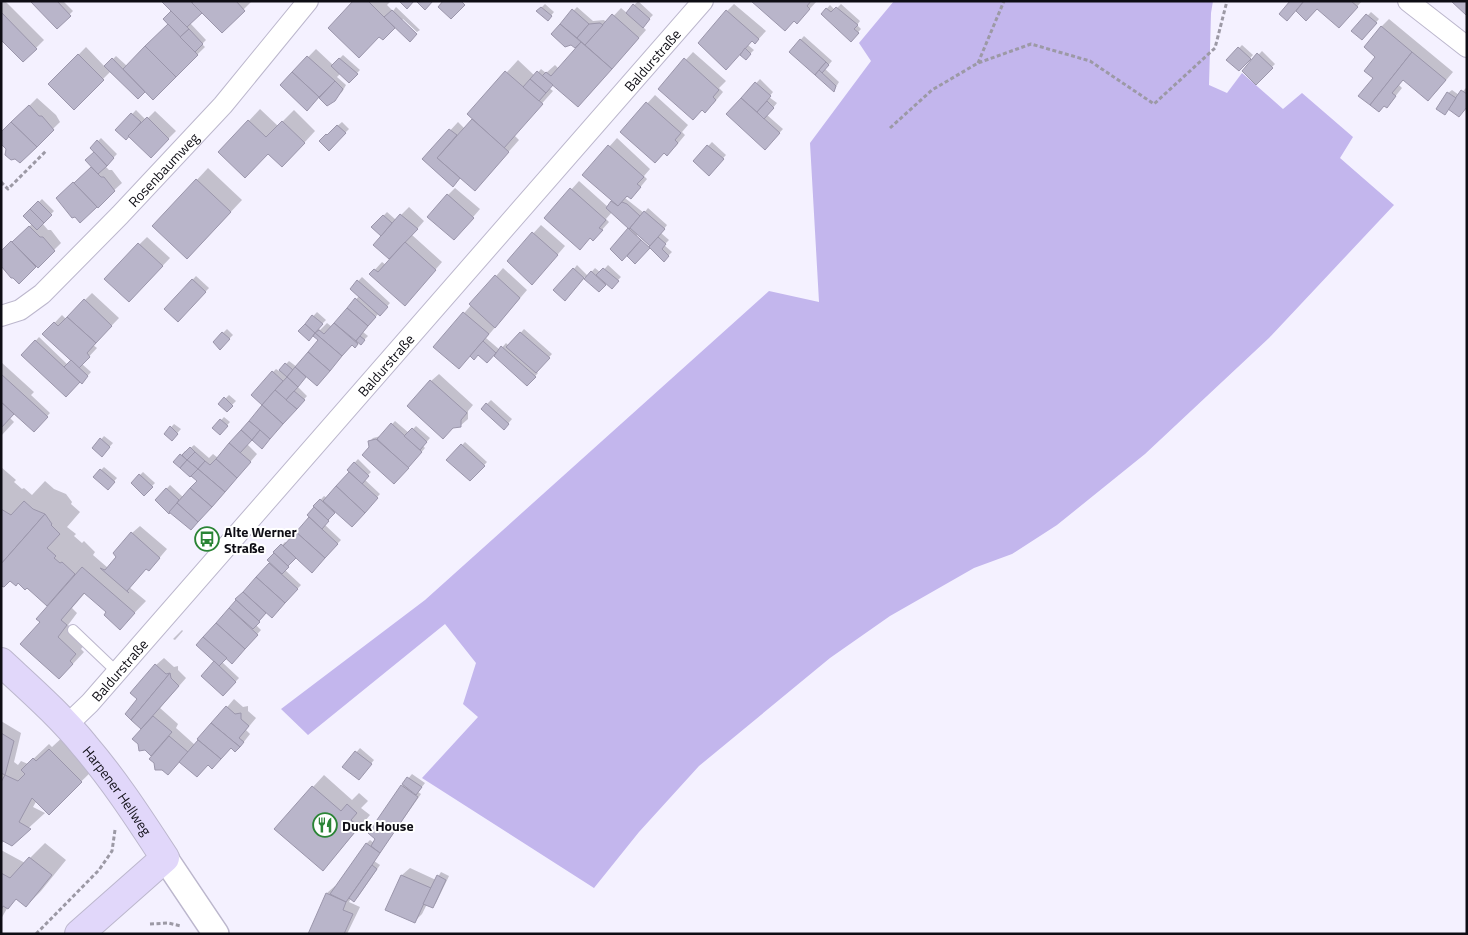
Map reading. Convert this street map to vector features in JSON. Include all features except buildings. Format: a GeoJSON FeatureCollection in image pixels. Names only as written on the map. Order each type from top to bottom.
{"type":"FeatureCollection","features":[{"type":"Feature","properties":{"kind":"main road","name":"Harpener Hellweg"},"geometry":{"type":"LineString","coordinates":[[1,662],[85,745],[123,795],[165,858]]}},
{"type":"Feature","properties":{"kind":"main road"},"geometry":{"type":"LineString","coordinates":[[79,934],[165,858]]}},
{"type":"Feature","properties":{"kind":"street","name":"Rosenbaumweg"},"geometry":{"type":"LineString","coordinates":[[1,316],[20,310],[42,294],[120,216],[223,105],[308,1]]}},
{"type":"Feature","properties":{"kind":"street","name":"Baldurstraße"},"geometry":{"type":"LineString","coordinates":[[66,725],[90,703],[703,1]]}},
{"type":"Feature","properties":{"kind":"street"},"geometry":{"type":"LineString","coordinates":[[1408,1],[1467,47]]}},
{"type":"Feature","properties":{"kind":"street","name":"Harpener Hellweg"},"geometry":{"type":"LineString","coordinates":[[165,858],[216,934]]}},
{"type":"Feature","properties":{"kind":"lane"},"geometry":{"type":"LineString","coordinates":[[73,630],[117,672]]}},
{"type":"Feature","properties":{"kind":"path"},"geometry":{"type":"LineString","coordinates":[[978,63],[1004,1]]}},
{"type":"Feature","properties":{"kind":"path"},"geometry":{"type":"LineString","coordinates":[[890,128],[932,90],[978,63],[1031,44],[1090,61],[1154,104],[1215,48],[1227,1]]}},
{"type":"Feature","properties":{"kind":"path"},"geometry":{"type":"LineString","coordinates":[[1,182],[8,189],[46,151]]}},
{"type":"Feature","properties":{"kind":"path"},"geometry":{"type":"LineString","coordinates":[[36,934],[99,870]]}},
{"type":"Feature","properties":{"kind":"path"},"geometry":{"type":"LineString","coordinates":[[150,924],[168,922],[183,926]]}},
{"type":"Feature","properties":{"kind":"shaded area"},"geometry":{"type":"Polygon","coordinates":[[[894,1],[1213,1],[1209,85],[1227,93],[1242,73],[1283,109],[1302,93],[1353,137],[1340,158],[1394,205],[1269,338],[1145,454],[1057,525],[1012,554],[974,568],[890,616],[830,658],[699,766],[639,832],[594,888],[422,778],[478,717],[463,704],[476,663],[445,624],[308,735],[281,709],[425,600],[769,291],[819,302],[810,143],[871,61],[859,43],[894,1]]]}},
{"type":"Feature","properties":{"kind":"place","name":"Alte Werner Straße"},"geometry":{"type":"Point","coordinates":[207,539]}},
{"type":"Feature","properties":{"kind":"place","name":"Duck House"},"geometry":{"type":"Point","coordinates":[325,825]}}]}
